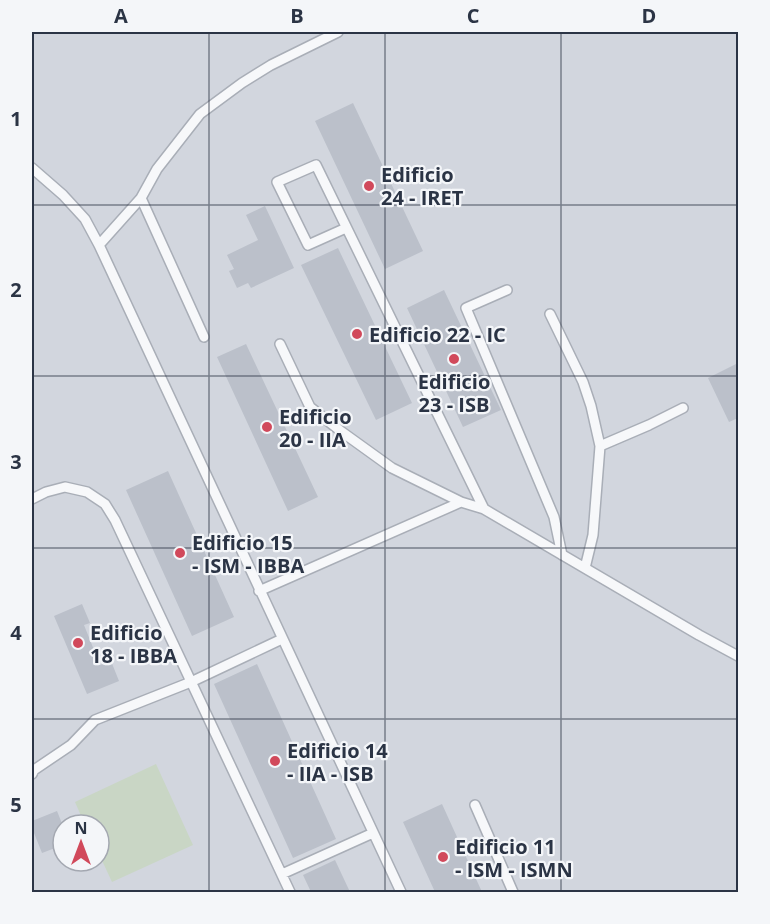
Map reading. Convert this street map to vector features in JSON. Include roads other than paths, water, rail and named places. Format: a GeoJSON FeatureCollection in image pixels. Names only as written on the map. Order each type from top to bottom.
{"type":"FeatureCollection","features":[{"type":"Feature","properties":{"kind":"lane"},"geometry":{"type":"LineString","coordinates":[[99,244],[141,198],[157,169],[200,114],[242,83],[272,65],[338,32]]}},
{"type":"Feature","properties":{"kind":"lane"},"geometry":{"type":"LineString","coordinates":[[346,228],[308,245],[277,182],[315,165],[346,228],[484,509]]}},
{"type":"Feature","properties":{"kind":"lane"},"geometry":{"type":"LineString","coordinates":[[32,168],[63,195],[85,219],[99,244],[401,892]]}},
{"type":"Feature","properties":{"kind":"lane"},"geometry":{"type":"LineString","coordinates":[[141,198],[204,337]]}},
{"type":"Feature","properties":{"kind":"lane"},"geometry":{"type":"LineString","coordinates":[[507,290],[466,308],[554,517],[562,555]]}},
{"type":"Feature","properties":{"kind":"lane"},"geometry":{"type":"LineString","coordinates":[[550,314],[583,382],[600,446],[593,536],[585,568]]}},
{"type":"Feature","properties":{"kind":"lane"},"geometry":{"type":"LineString","coordinates":[[280,344],[310,407],[392,468],[461,502],[484,509],[738,656]]}},
{"type":"Feature","properties":{"kind":"lane"},"geometry":{"type":"LineString","coordinates":[[600,446],[683,408]]}},
{"type":"Feature","properties":{"kind":"lane"},"geometry":{"type":"LineString","coordinates":[[32,498],[65,487],[87,492],[105,504],[115,520],[290,892]]}},
{"type":"Feature","properties":{"kind":"lane"},"geometry":{"type":"LineString","coordinates":[[260,591],[461,502]]}},
{"type":"Feature","properties":{"kind":"lane"},"geometry":{"type":"LineString","coordinates":[[32,769],[71,745],[95,720],[191,682],[282,639]]}},
{"type":"Feature","properties":{"kind":"lane"},"geometry":{"type":"LineString","coordinates":[[475,805],[513,892]]}},
{"type":"Feature","properties":{"kind":"lane"},"geometry":{"type":"LineString","coordinates":[[282,874],[373,833]]}},
{"type":"Feature","properties":{"kind":"place","name":"Edificio 24 - IRET"},"geometry":{"type":"Point","coordinates":[369,186]}},
{"type":"Feature","properties":{"kind":"place","name":"Edificio 22 - IC"},"geometry":{"type":"Point","coordinates":[357,334]}},
{"type":"Feature","properties":{"kind":"place","name":"Edificio 23 - ISB"},"geometry":{"type":"Point","coordinates":[454,359]}},
{"type":"Feature","properties":{"kind":"place","name":"Edificio 20 - IIA"},"geometry":{"type":"Point","coordinates":[267,427]}},
{"type":"Feature","properties":{"kind":"place","name":"Edificio 15 - ISM - IBBA"},"geometry":{"type":"Point","coordinates":[180,553]}},
{"type":"Feature","properties":{"kind":"place","name":"Edificio 18 - IBBA"},"geometry":{"type":"Point","coordinates":[78,643]}},
{"type":"Feature","properties":{"kind":"place","name":"Edificio 14 - IIA - ISB"},"geometry":{"type":"Point","coordinates":[275,761]}},
{"type":"Feature","properties":{"kind":"place","name":"Edificio 11 - ISM - ISMN"},"geometry":{"type":"Point","coordinates":[443,857]}}]}
